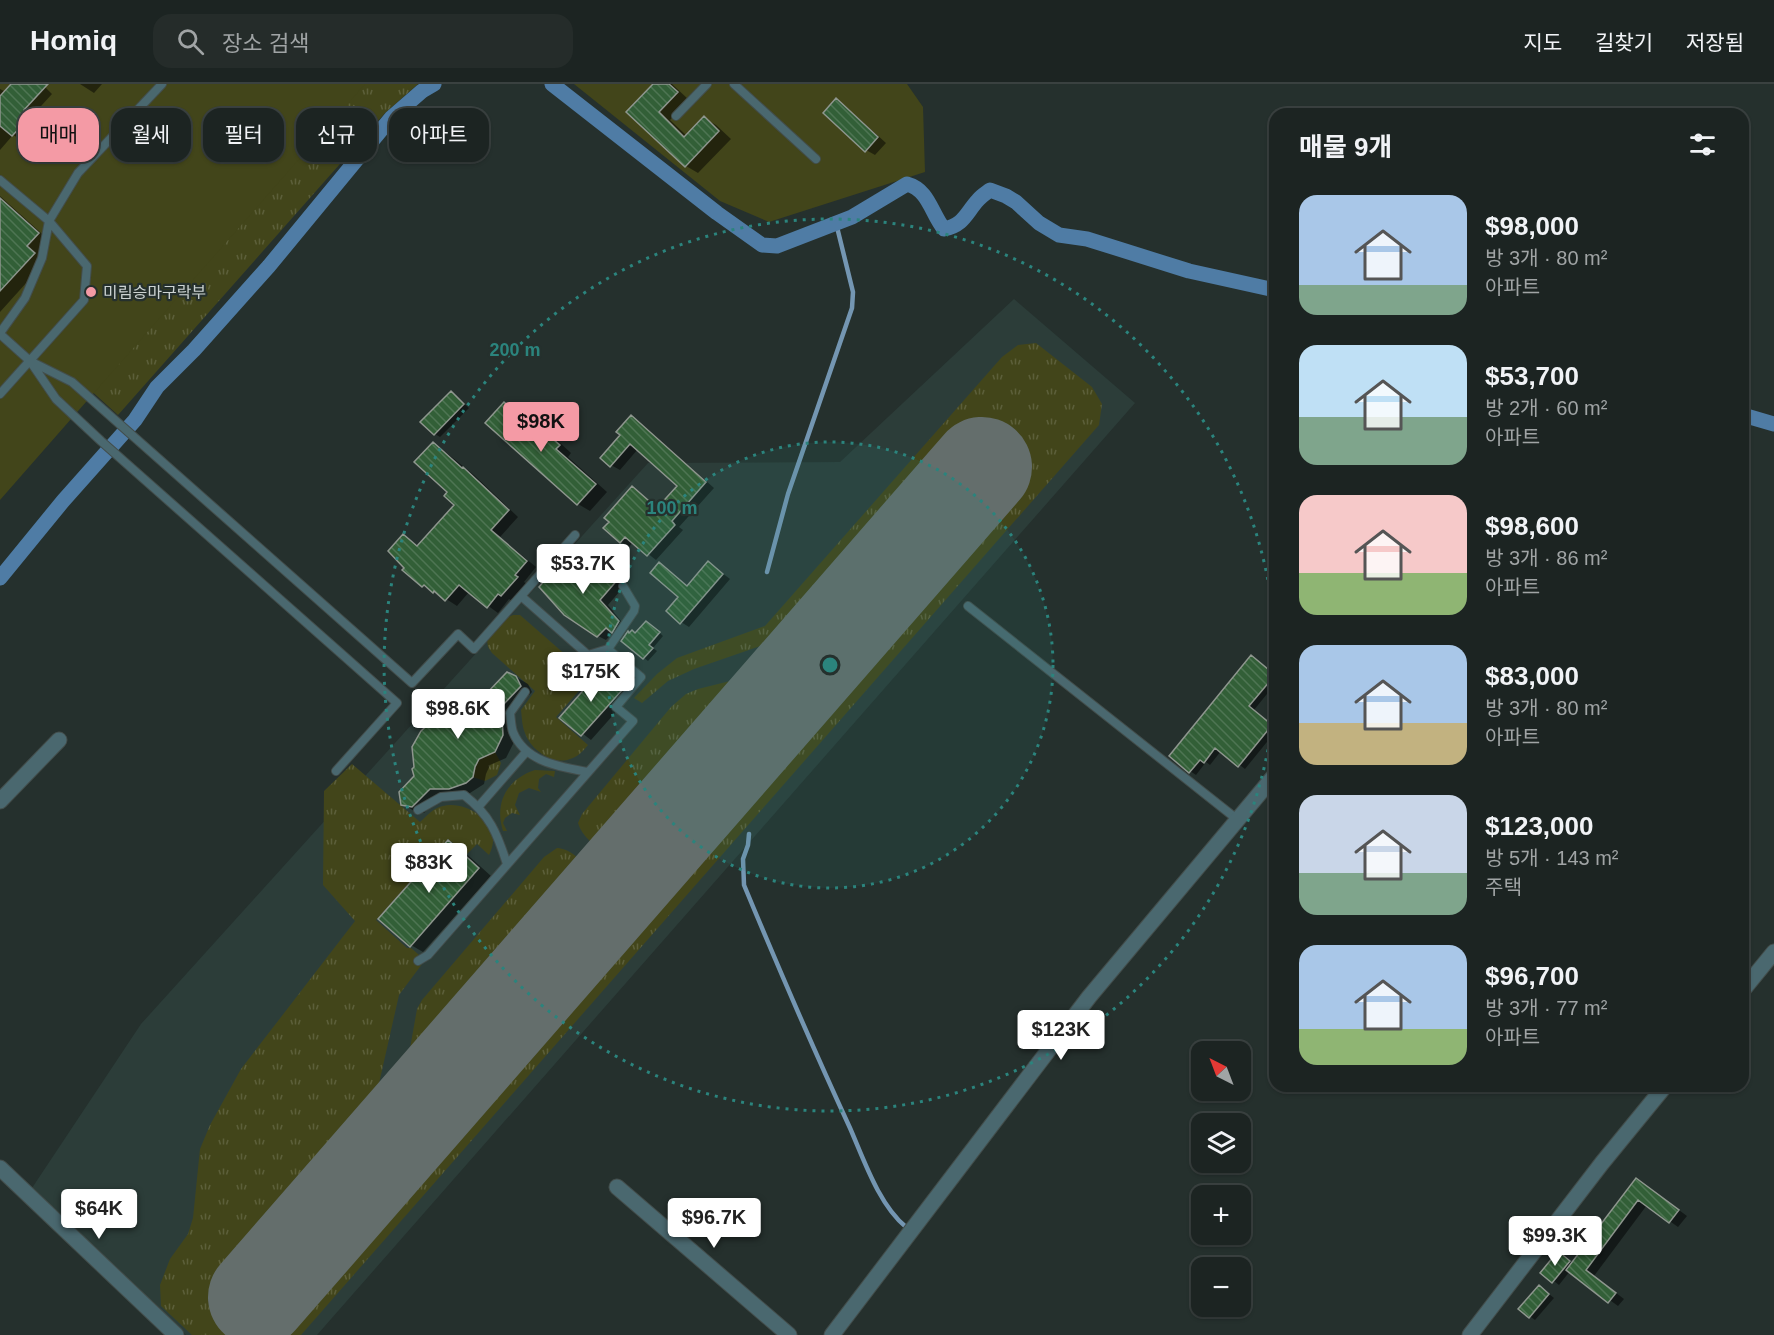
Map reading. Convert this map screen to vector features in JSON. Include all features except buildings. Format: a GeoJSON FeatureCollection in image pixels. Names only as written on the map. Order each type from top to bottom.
{"type":"FeatureCollection","features":[{"type":"Feature","properties":{"kind":"street"},"geometry":{"type":"LineString","coordinates":[[0,801],[59,740]]}},
{"type":"Feature","properties":{"kind":"street"},"geometry":{"type":"LineString","coordinates":[[832,1335],[1089,997],[1269,782]]}},
{"type":"Feature","properties":{"kind":"street"},"geometry":{"type":"LineString","coordinates":[[1749,983],[1774,952]]}},
{"type":"Feature","properties":{"kind":"street"},"geometry":{"type":"LineString","coordinates":[[1470,1335],[1602,1163],[1660,1092]]}},
{"type":"Feature","properties":{"kind":"street"},"geometry":{"type":"LineString","coordinates":[[0,1168],[176,1335]]}},
{"type":"Feature","properties":{"kind":"street"},"geometry":{"type":"LineString","coordinates":[[617,1187],[789,1335]]}},
{"type":"Feature","properties":{"kind":"lane"},"geometry":{"type":"LineString","coordinates":[[162,84],[78,173],[50,221],[42,258],[25,298],[0,334],[30,361],[56,399],[118,457],[397,703],[336,771]]}},
{"type":"Feature","properties":{"kind":"lane"},"geometry":{"type":"LineString","coordinates":[[676,116],[707,84]]}},
{"type":"Feature","properties":{"kind":"lane"},"geometry":{"type":"LineString","coordinates":[[734,84],[816,159]]}},
{"type":"Feature","properties":{"kind":"lane"},"geometry":{"type":"LineString","coordinates":[[0,180],[50,221],[87,266],[84,300],[0,394]]}},
{"type":"Feature","properties":{"kind":"lane"},"geometry":{"type":"LineString","coordinates":[[30,361],[72,382],[412,683],[458,634],[474,649],[575,535]]}},
{"type":"Feature","properties":{"kind":"lane"},"geometry":{"type":"LineString","coordinates":[[520,596],[588,655],[608,649],[634,611],[635,606],[623,586]]}},
{"type":"Feature","properties":{"kind":"lane"},"geometry":{"type":"LineString","coordinates":[[968,606],[1238,820]]}},
{"type":"Feature","properties":{"kind":"lane"},"geometry":{"type":"LineString","coordinates":[[418,961],[428,955],[633,722],[616,707],[641,677],[608,649]]}},
{"type":"Feature","properties":{"kind":"lane"},"geometry":{"type":"LineString","coordinates":[[525,692],[510,713],[513,732],[527,751],[557,766],[588,772]]}},
{"type":"Feature","properties":{"kind":"lane"},"geometry":{"type":"LineString","coordinates":[[479,806],[527,751]]}},
{"type":"Feature","properties":{"kind":"lane"},"geometry":{"type":"LineString","coordinates":[[418,810],[441,797],[464,795],[479,806],[492,823],[507,864]]}},
{"type":"Feature","properties":{"kind":"shaded area"},"geometry":{"type":"Polygon","coordinates":[[[1014,299],[1135,403],[317,1335],[186,1335],[32,1188],[141,1024],[648,463],[840,462],[1014,299]]]}},
{"type":"Feature","properties":{"kind":"green space","name":"미림승마구락부"},"geometry":{"type":"Polygon","coordinates":[[[0,84],[365,84],[344,108],[296,108],[297,162],[0,500],[0,84]]]}},
{"type":"Feature","properties":{"kind":"green space"},"geometry":{"type":"Polygon","coordinates":[[[174,84],[418,84],[389,108],[377,122],[377,108],[296,108],[296,162],[342,162],[118,415],[66,368],[144,162],[191,162],[191,108],[165,108],[174,84]]]}},
{"type":"Feature","properties":{"kind":"green space"},"geometry":{"type":"Polygon","coordinates":[[[574,84],[907,84],[923,107],[925,172],[769,222],[720,201],[574,84]]]}},
{"type":"Feature","properties":{"kind":"green space"},"geometry":{"type":"Polygon","coordinates":[[[1036,343],[1092,387],[1102,404],[1099,425],[301,1335],[192,1335],[161,1306],[160,1285],[170,1259],[188,1234],[193,1218],[200,1149],[210,1125],[241,1069],[355,921],[323,885],[324,791],[352,764],[420,822],[433,810],[443,806],[460,806],[476,813],[488,825],[493,843],[489,855],[477,844],[467,854],[448,839],[376,920],[407,948],[411,948],[425,960],[399,995],[366,1141],[235,1285],[270,1316],[1008,479],[970,446],[809,629],[694,669],[668,681],[642,703],[634,698],[657,674],[677,658],[765,626],[1002,357],[1018,345],[1036,343]]]}},
{"type":"Feature","properties":{"kind":"green space"},"geometry":{"type":"Polygon","coordinates":[[[520,615],[591,677],[556,717],[588,745],[573,758],[563,761],[556,760],[543,755],[532,745],[524,730],[521,710],[535,691],[488,647],[487,640],[506,618],[520,615]]]}},
{"type":"Feature","properties":{"kind":"green space"},"geometry":{"type":"Polygon","coordinates":[[[750,676],[756,677],[760,682],[759,689],[618,849],[607,852],[583,833],[578,823],[582,814],[671,707],[686,694],[698,689],[750,676]]]}},
{"type":"Feature","properties":{"kind":"green space"},"geometry":{"type":"Polygon","coordinates":[[[495,752],[501,763],[497,775],[485,781],[473,777],[479,760],[495,752]]]}},
{"type":"Feature","properties":{"kind":"green space"},"geometry":{"type":"Polygon","coordinates":[[[535,770],[555,771],[554,777],[546,774],[539,779],[538,788],[541,792],[529,788],[519,793],[515,805],[520,815],[512,813],[505,818],[503,823],[507,831],[503,831],[500,811],[505,793],[517,779],[535,770]]]}},
{"type":"Feature","properties":{"kind":"green space"},"geometry":{"type":"Polygon","coordinates":[[[557,848],[568,851],[580,861],[590,874],[588,884],[422,1076],[416,1079],[408,1075],[406,1071],[417,1009],[422,1000],[544,857],[557,848]]]}},
{"type":"Feature","properties":{"kind":"waterway"},"geometry":{"type":"LineString","coordinates":[[0,578],[63,501],[135,420],[157,387],[194,350],[269,266],[391,118],[422,91],[434,84]]}},
{"type":"Feature","properties":{"kind":"waterway"},"geometry":{"type":"LineString","coordinates":[[552,84],[717,213],[762,245],[777,246],[852,217],[907,184],[920,191],[925,197],[944,229],[956,225],[990,190],[1016,202],[1039,223],[1059,235],[1087,239],[1189,271],[1269,289]]}},
{"type":"Feature","properties":{"kind":"waterway"},"geometry":{"type":"LineString","coordinates":[[767,572],[788,494],[852,308],[853,292],[836,223]]}},
{"type":"Feature","properties":{"kind":"waterway"},"geometry":{"type":"LineString","coordinates":[[1749,417],[1774,424]]}},
{"type":"Feature","properties":{"kind":"waterway"},"geometry":{"type":"LineString","coordinates":[[749,834],[743,859],[744,885],[873,1181],[888,1207],[906,1227]]}},
{"type":"Feature","properties":{"kind":"runway"},"geometry":{"type":"LineString","coordinates":[[258,1297],[982,467]]}},
{"type":"Feature","properties":{"kind":"place","name":"미림승마구락부"},"geometry":{"type":"Point","coordinates":[91,292]}}]}
